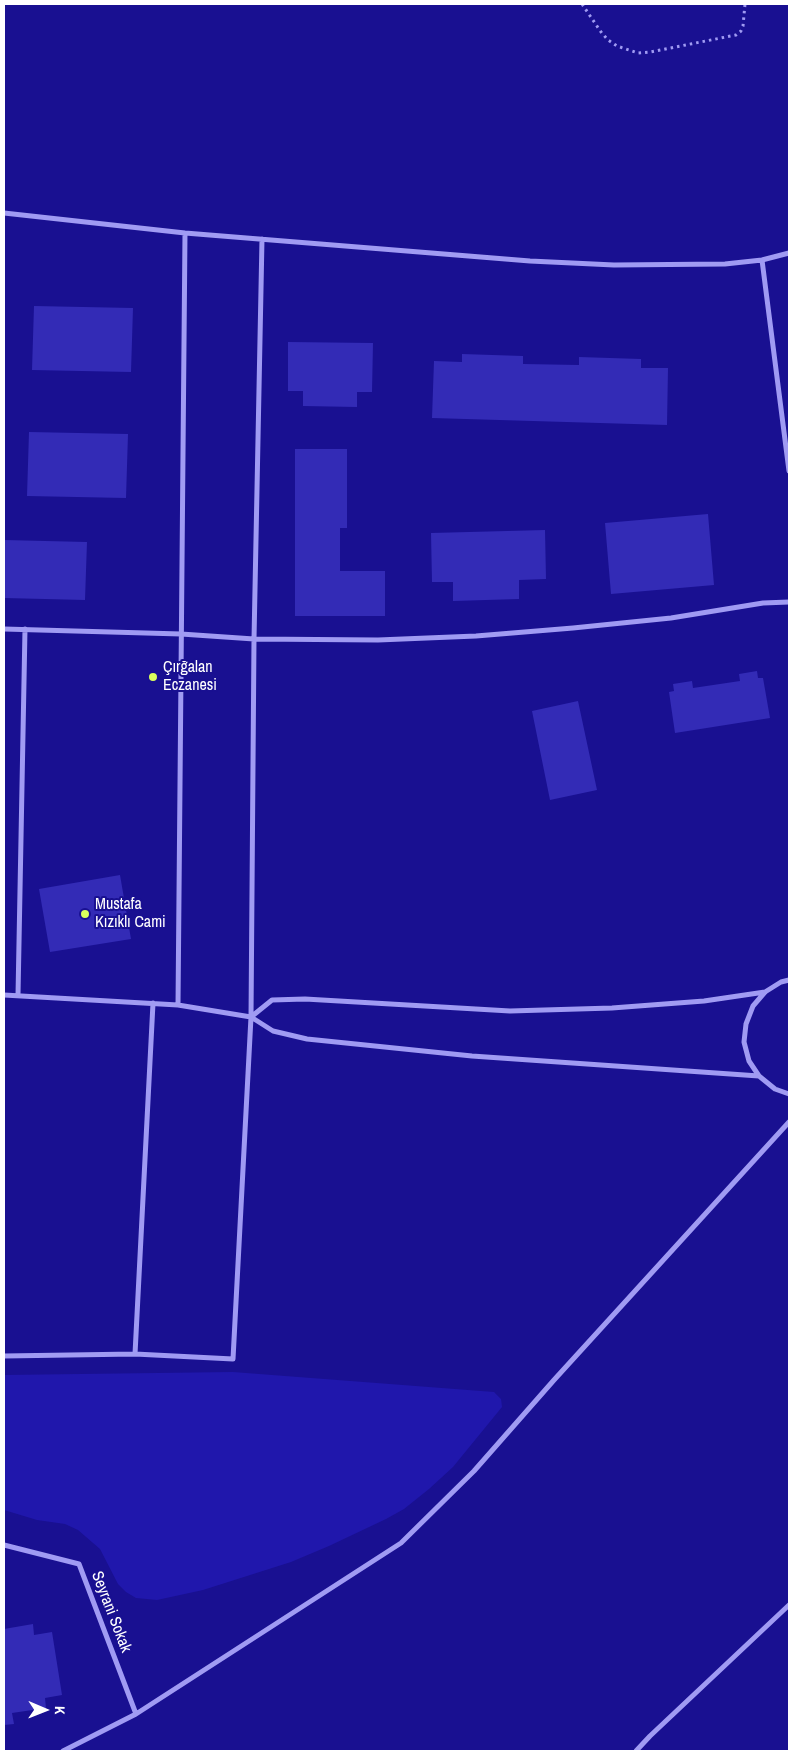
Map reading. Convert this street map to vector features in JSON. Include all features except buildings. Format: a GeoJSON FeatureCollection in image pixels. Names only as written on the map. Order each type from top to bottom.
{"type":"FeatureCollection","features":[{"type":"Feature","properties":{"kind":"street"},"geometry":{"type":"LineString","coordinates":[[4,213],[185,232],[530,262],[670,265],[725,264],[762,260],[789,253]]}},
{"type":"Feature","properties":{"kind":"street"},"geometry":{"type":"LineString","coordinates":[[178,1005],[185,232]]}},
{"type":"Feature","properties":{"kind":"street"},"geometry":{"type":"LineString","coordinates":[[4,1356],[135,1354],[233,1359],[250,1017],[254,639],[262,239]]}},
{"type":"Feature","properties":{"kind":"street"},"geometry":{"type":"LineString","coordinates":[[762,260],[789,471]]}},
{"type":"Feature","properties":{"kind":"street"},"geometry":{"type":"LineString","coordinates":[[4,629],[181,634],[254,639],[378,640],[476,636],[573,628],[671,618],[763,603],[789,602]]}},
{"type":"Feature","properties":{"kind":"street"},"geometry":{"type":"LineString","coordinates":[[18,995],[25,630]]}},
{"type":"Feature","properties":{"kind":"street"},"geometry":{"type":"LineString","coordinates":[[789,980],[781,982],[765,992],[753,1006],[746,1024],[744,1042],[749,1061],[759,1076],[775,1089],[789,1094]]}},
{"type":"Feature","properties":{"kind":"street"},"geometry":{"type":"LineString","coordinates":[[250,1017],[272,1000],[305,999],[510,1011],[631,1007],[704,1001],[765,992]]}},
{"type":"Feature","properties":{"kind":"street"},"geometry":{"type":"LineString","coordinates":[[4,995],[178,1005],[250,1017],[273,1032],[307,1038],[472,1056],[759,1076]]}},
{"type":"Feature","properties":{"kind":"street"},"geometry":{"type":"LineString","coordinates":[[135,1354],[153,1003]]}},
{"type":"Feature","properties":{"kind":"street"},"geometry":{"type":"LineString","coordinates":[[63,1751],[136,1714],[402,1543],[474,1471],[554,1380],[789,1122]]}},
{"type":"Feature","properties":{"kind":"street","name":"Seyrani Sokak"},"geometry":{"type":"LineString","coordinates":[[4,1545],[80,1564],[136,1714]]}},
{"type":"Feature","properties":{"kind":"street"},"geometry":{"type":"LineString","coordinates":[[636,1751],[789,1605]]}},
{"type":"Feature","properties":{"kind":"path"},"geometry":{"type":"LineString","coordinates":[[582,4],[608,40],[617,46],[638,52],[650,52],[736,36],[744,26],[745,4]]}},
{"type":"Feature","properties":{"kind":"shaded area"},"geometry":{"type":"Polygon","coordinates":[[[233,1372],[494,1392],[501,1399],[502,1407],[453,1467],[404,1509],[329,1546],[291,1562],[203,1590],[157,1600],[136,1598],[126,1592],[118,1584],[100,1549],[78,1530],[65,1524],[37,1520],[4,1510],[4,1375],[233,1372]]]}},
{"type":"Feature","properties":{"kind":"place","name":"Çırğalan Eczanesi"},"geometry":{"type":"Point","coordinates":[153,677]}},
{"type":"Feature","properties":{"kind":"place","name":"Mustafa Kızıklı Cami"},"geometry":{"type":"Point","coordinates":[85,914]}}]}
